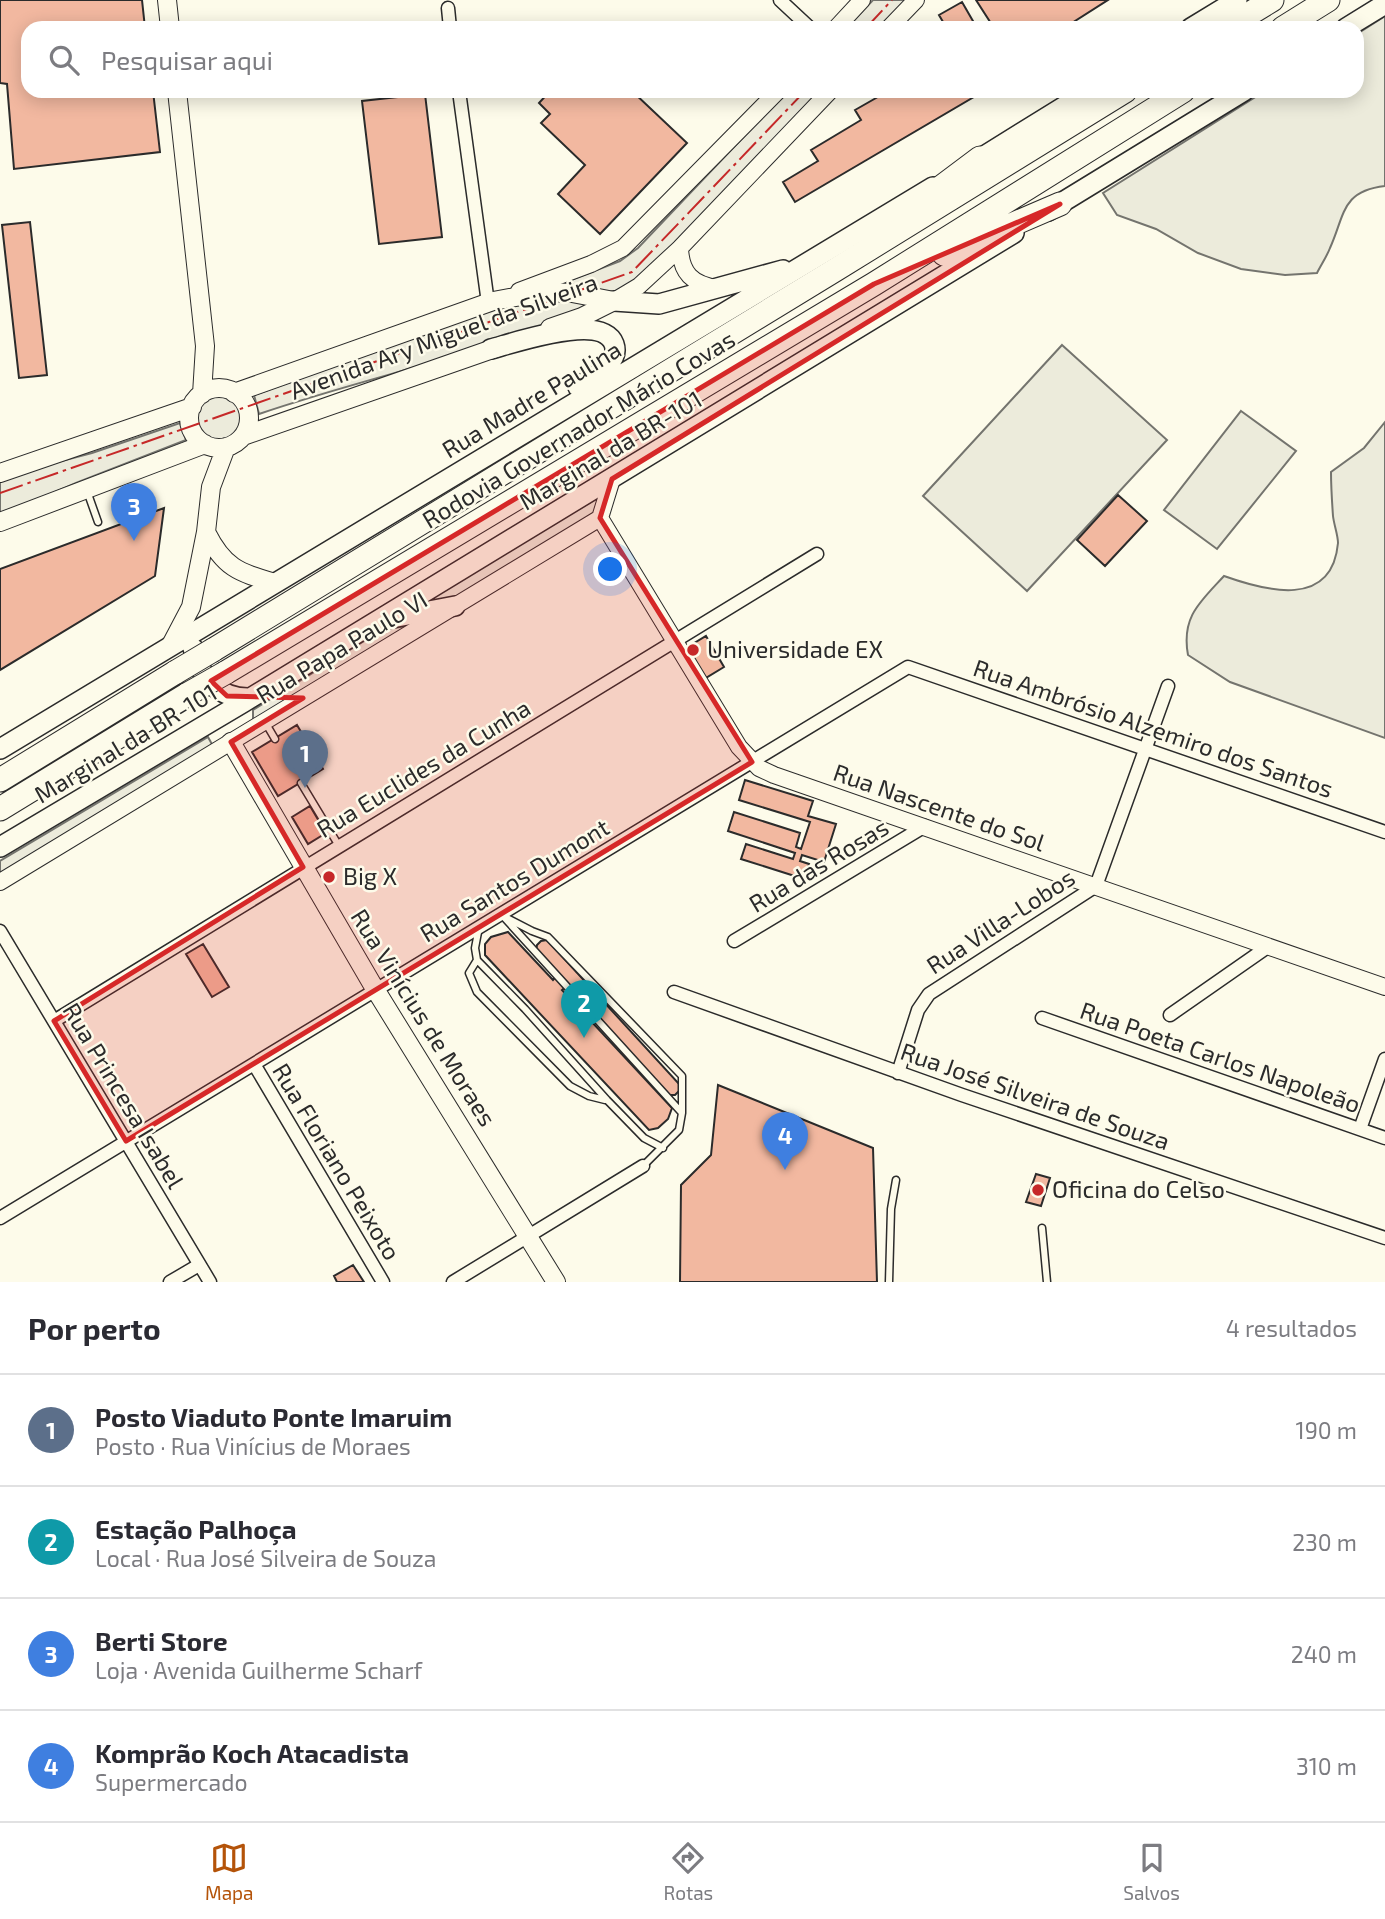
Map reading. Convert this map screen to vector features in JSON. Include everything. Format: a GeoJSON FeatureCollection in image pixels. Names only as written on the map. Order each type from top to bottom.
{"type":"FeatureCollection","features":[{"type":"Feature","properties":{"kind":"highway"},"geometry":{"type":"LineString","coordinates":[[1238,21],[1272,0]]}},
{"type":"Feature","properties":{"kind":"highway"},"geometry":{"type":"LineString","coordinates":[[1294,21],[1328,0]]}},
{"type":"Feature","properties":{"kind":"highway","name":"Rodovia Governador Mário Covas"},"geometry":{"type":"LineString","coordinates":[[0,780],[1114,98]]}},
{"type":"Feature","properties":{"kind":"highway","name":"Rodovia Governador Mário Covas"},"geometry":{"type":"LineString","coordinates":[[0,809],[874,284],[1171,98]]}},
{"type":"Feature","properties":{"kind":"highway"},"geometry":{"type":"LineString","coordinates":[[835,271],[980,158]]}},
{"type":"Feature","properties":{"kind":"highway"},"geometry":{"type":"LineString","coordinates":[[874,284],[1060,204]]}},
{"type":"Feature","properties":{"kind":"main road"},"geometry":{"type":"LineString","coordinates":[[167,0],[169,21]]}},
{"type":"Feature","properties":{"kind":"main road"},"geometry":{"type":"LineString","coordinates":[[1202,21],[1237,0]]}},
{"type":"Feature","properties":{"kind":"main road"},"geometry":{"type":"LineString","coordinates":[[1357,21],[1385,4]]}},
{"type":"Feature","properties":{"kind":"main road"},"geometry":{"type":"LineString","coordinates":[[178,98],[205,346],[197,400],[189,415],[193,432],[213,445]]}},
{"type":"Feature","properties":{"kind":"main road","name":"Rua Madre Paulina"},"geometry":{"type":"LineString","coordinates":[[0,749],[813,261],[1078,98]]}},
{"type":"Feature","properties":{"kind":"main road","name":"Marginal da BR-101"},"geometry":{"type":"LineString","coordinates":[[0,848],[612,479],[1233,98]]}},
{"type":"Feature","properties":{"kind":"main road"},"geometry":{"type":"LineString","coordinates":[[490,302],[544,292],[572,293],[614,302],[659,304],[813,261]]}},
{"type":"Feature","properties":{"kind":"main road","name":"Avenida Ary Miguel da Silveira"},"geometry":{"type":"LineString","coordinates":[[230,391],[490,302]]}},
{"type":"Feature","properties":{"kind":"main road","name":"Avenida Ary Miguel da Silveira"},"geometry":{"type":"LineString","coordinates":[[243,436],[582,317],[614,302]]}},
{"type":"Feature","properties":{"kind":"main road"},"geometry":{"type":"LineString","coordinates":[[491,349],[550,334],[583,329],[608,336],[614,343],[615,354],[605,369],[523,426],[513,439]]}},
{"type":"Feature","properties":{"kind":"main road"},"geometry":{"type":"LineString","coordinates":[[0,522],[213,445],[233,444],[243,436],[247,427],[247,407],[230,391],[205,346]]}},
{"type":"Feature","properties":{"kind":"main road"},"geometry":{"type":"LineString","coordinates":[[0,473],[197,400],[218,388],[230,391]]}},
{"type":"Feature","properties":{"kind":"main road"},"geometry":{"type":"LineString","coordinates":[[213,445],[206,532],[191,607],[171,645],[180,649],[197,669],[208,692],[215,720]]}},
{"type":"Feature","properties":{"kind":"main road"},"geometry":{"type":"LineString","coordinates":[[206,532],[216,552],[226,563],[252,576],[275,583]]}},
{"type":"Feature","properties":{"kind":"main road"},"geometry":{"type":"LineString","coordinates":[[377,621],[455,606]]}},
{"type":"Feature","properties":{"kind":"main road"},"geometry":{"type":"LineString","coordinates":[[191,633],[194,653],[200,667],[219,692],[227,696],[250,698]]}},
{"type":"Feature","properties":{"kind":"main road","name":"Rua Vinícius de Moraes"},"geometry":{"type":"LineString","coordinates":[[231,742],[375,989],[556,1282]]}},
{"type":"Feature","properties":{"kind":"street"},"geometry":{"type":"LineString","coordinates":[[780,0],[802,21]]}},
{"type":"Feature","properties":{"kind":"street"},"geometry":{"type":"LineString","coordinates":[[842,21],[862,0]]}},
{"type":"Feature","properties":{"kind":"street"},"geometry":{"type":"LineString","coordinates":[[896,21],[916,0]]}},
{"type":"Feature","properties":{"kind":"street"},"geometry":{"type":"LineString","coordinates":[[448,8],[449,21]]}},
{"type":"Feature","properties":{"kind":"street"},"geometry":{"type":"LineString","coordinates":[[460,98],[490,302]]}},
{"type":"Feature","properties":{"kind":"street","name":"Avenida Ary Miguel da Silveira"},"geometry":{"type":"LineString","coordinates":[[490,302],[591,264],[623,248],[771,98]]}},
{"type":"Feature","properties":{"kind":"street","name":"Avenida Ary Miguel da Silveira"},"geometry":{"type":"LineString","coordinates":[[614,302],[647,279],[680,248],[823,98]]}},
{"type":"Feature","properties":{"kind":"street"},"geometry":{"type":"LineString","coordinates":[[680,248],[682,267],[689,277],[698,284],[723,288]]}},
{"type":"Feature","properties":{"kind":"street"},"geometry":{"type":"LineString","coordinates":[[600,518],[612,479]]}},
{"type":"Feature","properties":{"kind":"street","name":"Rua Papa Paulo VI"},"geometry":{"type":"LineString","coordinates":[[0,881],[600,518]]}},
{"type":"Feature","properties":{"kind":"street","name":"Rua Nascente do Sol"},"geometry":{"type":"LineString","coordinates":[[600,518],[739,747],[752,761],[774,775],[1385,987]]}},
{"type":"Feature","properties":{"kind":"street","name":"Rua Euclides da Cunha"},"geometry":{"type":"LineString","coordinates":[[54,1021],[817,554]]}},
{"type":"Feature","properties":{"kind":"street","name":"Rua Santos Dumont"},"geometry":{"type":"LineString","coordinates":[[1,1216],[908,667]]}},
{"type":"Feature","properties":{"kind":"street","name":"Rua Ambrósio Alzemiro dos Santos"},"geometry":{"type":"LineString","coordinates":[[908,667],[1385,832]]}},
{"type":"Feature","properties":{"kind":"street","name":"Rua Villa-Lobos"},"geometry":{"type":"LineString","coordinates":[[898,1073],[918,1010],[929,994],[1096,886],[1168,686]]}},
{"type":"Feature","properties":{"kind":"street","name":"Rua das Rosas"},"geometry":{"type":"LineString","coordinates":[[734,941],[925,826]]}},
{"type":"Feature","properties":{"kind":"street","name":"Rua Princesa Isabel"},"geometry":{"type":"LineString","coordinates":[[0,931],[210,1282]]}},
{"type":"Feature","properties":{"kind":"street"},"geometry":{"type":"LineString","coordinates":[[1170,1015],[1269,946]]}},
{"type":"Feature","properties":{"kind":"street","name":"Rua José Silveira de Souza"},"geometry":{"type":"LineString","coordinates":[[674,992],[898,1073],[1385,1238]]}},
{"type":"Feature","properties":{"kind":"street","name":"Rua Poeta Carlos Napoleão"},"geometry":{"type":"LineString","coordinates":[[1042,1018],[1385,1138]]}},
{"type":"Feature","properties":{"kind":"street"},"geometry":{"type":"LineString","coordinates":[[1360,1129],[1385,1059]]}},
{"type":"Feature","properties":{"kind":"street","name":"Rua Floriano Peixoto"},"geometry":{"type":"LineString","coordinates":[[254,1064],[383,1282]]}},
{"type":"Feature","properties":{"kind":"street"},"geometry":{"type":"LineString","coordinates":[[453,1282],[643,1166]]}},
{"type":"Feature","properties":{"kind":"street"},"geometry":{"type":"LineString","coordinates":[[170,1282],[199,1265]]}},
{"type":"Feature","properties":{"kind":"lane"},"geometry":{"type":"LineString","coordinates":[[86,489],[98,522]]}},
{"type":"Feature","properties":{"kind":"lane"},"geometry":{"type":"LineString","coordinates":[[264,721],[275,739]]}},
{"type":"Feature","properties":{"kind":"lane"},"geometry":{"type":"LineString","coordinates":[[301,783],[339,846]]}},
{"type":"Feature","properties":{"kind":"lane"},"geometry":{"type":"LineString","coordinates":[[500,914],[682,1113]]}},
{"type":"Feature","properties":{"kind":"lane"},"geometry":{"type":"LineString","coordinates":[[500,914],[532,932],[548,937],[682,1076],[679,1130],[643,1166]]}},
{"type":"Feature","properties":{"kind":"lane"},"geometry":{"type":"LineString","coordinates":[[479,927],[475,948],[477,960],[643,1138],[663,1148]]}},
{"type":"Feature","properties":{"kind":"lane"},"geometry":{"type":"LineString","coordinates":[[477,960],[469,973],[477,992],[569,1086],[589,1096],[607,1100]]}},
{"type":"Feature","properties":{"kind":"lane"},"geometry":{"type":"LineString","coordinates":[[889,1282],[891,1209],[896,1180]]}},
{"type":"Feature","properties":{"kind":"lane"},"geometry":{"type":"LineString","coordinates":[[1042,1228],[1047,1282]]}},
{"type":"Feature","properties":{"kind":"highlighted area"},"geometry":{"type":"Polygon","coordinates":[[[1060,204],[612,479],[600,518],[752,762],[126,1141],[54,1021],[303,867],[231,742],[303,698],[227,696],[211,681],[874,284],[1060,204]]]}},
{"type":"Feature","properties":{"kind":"shaded area"},"geometry":{"type":"Polygon","coordinates":[[[873,0],[910,0],[890,21],[854,21],[873,0]]]}},
{"type":"Feature","properties":{"kind":"shaded area"},"geometry":{"type":"Polygon","coordinates":[[[1385,16],[1385,186],[1360,193],[1352,199],[1342,215],[1329,251],[1317,273],[1285,275],[1241,269],[1198,253],[1156,229],[1117,215],[1103,193],[1254,98],[1364,98],[1364,30],[1385,16]]]}},
{"type":"Feature","properties":{"kind":"shaded area"},"geometry":{"type":"Polygon","coordinates":[[[780,98],[817,98],[693,231],[615,297],[560,284],[620,261],[638,248],[780,98]]]}},
{"type":"Feature","properties":{"kind":"shaded area"},"geometry":{"type":"Polygon","coordinates":[[[530,298],[603,303],[519,336],[259,414],[254,395],[458,321],[530,298]]]}},
{"type":"Feature","properties":{"kind":"shaded area"},"geometry":{"type":"Polygon","coordinates":[[[1062,345],[1167,440],[1027,591],[923,496],[1062,345]]]}},
{"type":"Feature","properties":{"kind":"shaded area"},"geometry":{"type":"Polygon","coordinates":[[[219,396],[234,403],[241,418],[234,433],[219,440],[204,433],[197,418],[204,403],[219,396]]]}},
{"type":"Feature","properties":{"kind":"shaded area"},"geometry":{"type":"Polygon","coordinates":[[[1241,411],[1296,451],[1217,549],[1164,510],[1241,411]]]}},
{"type":"Feature","properties":{"kind":"shaded area"},"geometry":{"type":"Polygon","coordinates":[[[1385,422],[1385,738],[1230,682],[1188,655],[1187,630],[1200,602],[1224,576],[1277,590],[1310,586],[1324,578],[1333,564],[1338,543],[1333,516],[1331,472],[1364,448],[1385,422]]]}},
{"type":"Feature","properties":{"kind":"shaded area"},"geometry":{"type":"Polygon","coordinates":[[[180,423],[186,440],[0,516],[0,477],[92,453],[180,423]]]}},
{"type":"Feature","properties":{"kind":"shaded area"},"geometry":{"type":"Polygon","coordinates":[[[603,495],[594,518],[457,598],[410,607],[603,495]]]}},
{"type":"Feature","properties":{"kind":"shaded area"},"geometry":{"type":"Polygon","coordinates":[[[419,624],[260,721],[253,719],[253,710],[382,630],[419,624]]]}},
{"type":"Feature","properties":{"kind":"shaded area"},"geometry":{"type":"Polygon","coordinates":[[[208,737],[214,748],[0,876],[0,861],[208,737]]]}},
{"type":"Feature","properties":{"kind":"building"},"geometry":{"type":"Polygon","coordinates":[[[0,0],[142,0],[144,21],[21,21],[21,98],[154,98],[160,152],[14,169],[7,84],[0,83],[0,0]]]}},
{"type":"Feature","properties":{"kind":"building"},"geometry":{"type":"Polygon","coordinates":[[[976,0],[1108,0],[1075,21],[990,21],[976,0]]]}},
{"type":"Feature","properties":{"kind":"building"},"geometry":{"type":"Polygon","coordinates":[[[962,2],[973,21],[942,21],[939,15],[962,2]]]}},
{"type":"Feature","properties":{"kind":"building"},"geometry":{"type":"Polygon","coordinates":[[[425,98],[442,237],[379,244],[362,101],[425,98]]]}},
{"type":"Feature","properties":{"kind":"building"},"geometry":{"type":"Polygon","coordinates":[[[544,98],[639,98],[687,143],[600,234],[558,194],[585,165],[541,123],[550,114],[539,103],[544,98]]]}},
{"type":"Feature","properties":{"kind":"building"},"geometry":{"type":"Polygon","coordinates":[[[876,98],[972,98],[795,202],[783,182],[818,161],[811,150],[861,120],[855,110],[876,98]]]}},
{"type":"Feature","properties":{"kind":"building"},"geometry":{"type":"Polygon","coordinates":[[[30,222],[47,375],[19,378],[2,225],[30,222]]]}},
{"type":"Feature","properties":{"kind":"building"},"geometry":{"type":"Polygon","coordinates":[[[1118,495],[1147,521],[1105,566],[1077,540],[1118,495]]]}},
{"type":"Feature","properties":{"kind":"building"},"geometry":{"type":"Polygon","coordinates":[[[164,508],[155,576],[0,670],[0,569],[164,508]]]}},
{"type":"Feature","properties":{"kind":"building"},"geometry":{"type":"Polygon","coordinates":[[[706,636],[724,667],[704,679],[686,648],[706,636]]]}},
{"type":"Feature","properties":{"kind":"building"},"geometry":{"type":"Polygon","coordinates":[[[297,725],[323,769],[278,796],[252,752],[297,725]]]}},
{"type":"Feature","properties":{"kind":"building"},"geometry":{"type":"Polygon","coordinates":[[[745,780],[813,801],[808,816],[836,824],[824,862],[802,855],[800,861],[809,864],[804,879],[741,859],[746,844],[793,859],[795,853],[728,831],[734,812],[800,833],[796,847],[801,849],[810,822],[739,800],[745,780]]]}},
{"type":"Feature","properties":{"kind":"building"},"geometry":{"type":"Polygon","coordinates":[[[310,806],[326,833],[308,844],[292,817],[310,806]]]}},
{"type":"Feature","properties":{"kind":"building"},"geometry":{"type":"Polygon","coordinates":[[[508,932],[553,980],[558,975],[536,951],[541,941],[547,940],[680,1085],[675,1095],[669,1095],[568,985],[562,990],[672,1108],[668,1119],[658,1128],[649,1130],[485,955],[485,944],[491,937],[508,932]]]}},
{"type":"Feature","properties":{"kind":"building"},"geometry":{"type":"Polygon","coordinates":[[[203,944],[229,987],[212,997],[186,954],[203,944]]]}},
{"type":"Feature","properties":{"kind":"building"},"geometry":{"type":"Polygon","coordinates":[[[718,1085],[873,1148],[877,1282],[680,1282],[681,1185],[711,1155],[718,1085]]]}},
{"type":"Feature","properties":{"kind":"building","name":"Oficina do Celso"},"geometry":{"type":"Polygon","coordinates":[[[1036,1174],[1050,1178],[1041,1206],[1026,1202],[1036,1174]]]}},
{"type":"Feature","properties":{"kind":"building"},"geometry":{"type":"Polygon","coordinates":[[[353,1265],[364,1282],[337,1282],[334,1276],[353,1265]]]}},
{"type":"Feature","properties":{"kind":"power"},"geometry":{"type":"LineString","coordinates":[[872,21],[892,0]]}},
{"type":"Feature","properties":{"kind":"power"},"geometry":{"type":"LineString","coordinates":[[0,493],[632,272],[798,98]]}},
{"type":"Feature","properties":{"kind":"place","name":"Berti Store"},"geometry":{"type":"Point","coordinates":[134,541]}},
{"type":"Feature","properties":{"kind":"place","name":"Universidade EX"},"geometry":{"type":"Point","coordinates":[693,650]}},
{"type":"Feature","properties":{"kind":"place","name":"Posto Viaduto Ponte Imaruim"},"geometry":{"type":"Point","coordinates":[305,788]}},
{"type":"Feature","properties":{"kind":"place","name":"Big X"},"geometry":{"type":"Point","coordinates":[329,877]}},
{"type":"Feature","properties":{"kind":"place","name":"Estação Palhoça"},"geometry":{"type":"Point","coordinates":[584,1038]}},
{"type":"Feature","properties":{"kind":"place","name":"Komprão Koch Atacadista"},"geometry":{"type":"Point","coordinates":[785,1170]}},
{"type":"Feature","properties":{"kind":"place","name":"Oficina do Celso"},"geometry":{"type":"Point","coordinates":[1038,1190]}}]}
